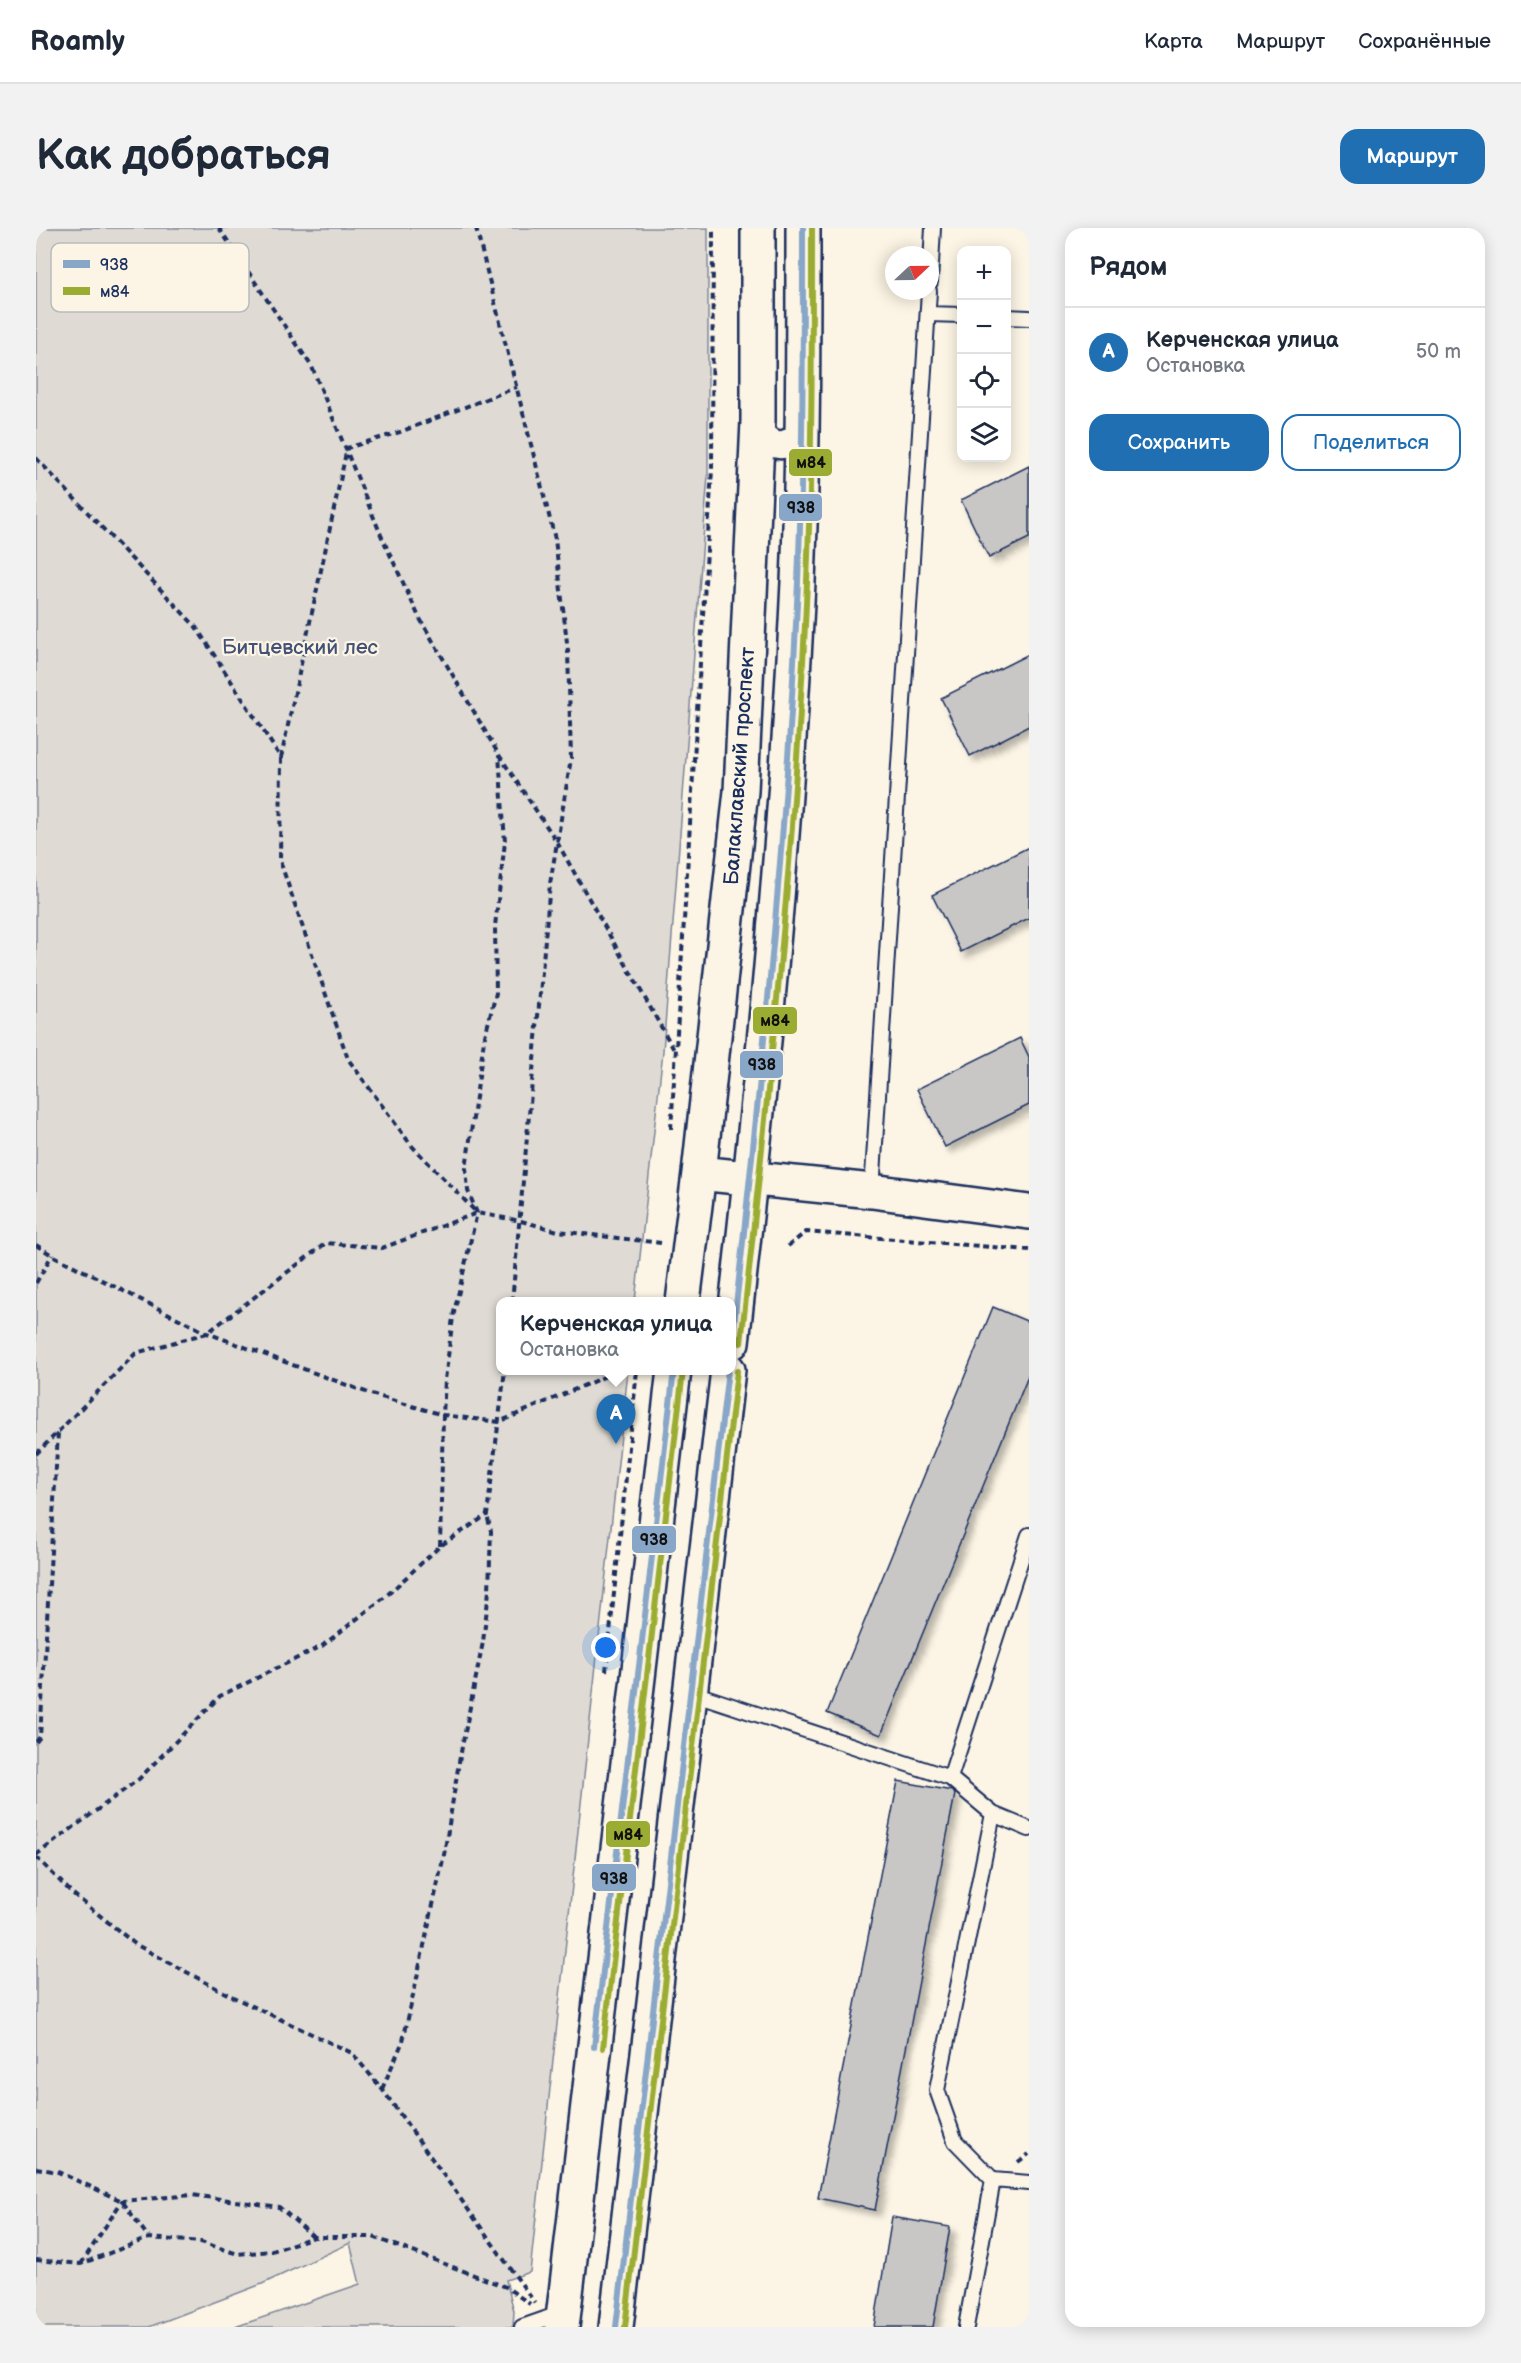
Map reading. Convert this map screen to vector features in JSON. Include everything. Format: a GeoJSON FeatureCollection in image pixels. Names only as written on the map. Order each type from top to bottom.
{"type":"FeatureCollection","features":[{"type":"Feature","properties":{"kind":"main road","name":"Балаклавский проспект"},"geometry":{"type":"LineString","coordinates":[[684,1297],[741,791],[758,421],[758,228]]}},
{"type":"Feature","properties":{"kind":"main road"},"geometry":{"type":"LineString","coordinates":[[736,1306],[782,841],[798,581],[803,424],[803,228]]}},
{"type":"Feature","properties":{"kind":"main road"},"geometry":{"type":"LineString","coordinates":[[699,1173],[872,1191],[1029,1212]]}},
{"type":"Feature","properties":{"kind":"main road"},"geometry":{"type":"LineString","coordinates":[[563,2320],[674,1375]]}},
{"type":"Feature","properties":{"kind":"main road"},"geometry":{"type":"LineString","coordinates":[[616,2327],[728,1375]]}},
{"type":"Feature","properties":{"kind":"street"},"geometry":{"type":"LineString","coordinates":[[758,421],[759,430],[764,437],[771,443],[779,445],[795,440],[801,433],[803,424]]}},
{"type":"Feature","properties":{"kind":"lane"},"geometry":{"type":"LineString","coordinates":[[932,246],[933,228]]}},
{"type":"Feature","properties":{"kind":"lane"},"geometry":{"type":"LineString","coordinates":[[872,1191],[929,300]]}},
{"type":"Feature","properties":{"kind":"lane"},"geometry":{"type":"LineString","coordinates":[[928,314],[957,315]]}},
{"type":"Feature","properties":{"kind":"lane"},"geometry":{"type":"LineString","coordinates":[[1011,317],[1029,318]]}},
{"type":"Feature","properties":{"kind":"lane"},"geometry":{"type":"LineString","coordinates":[[950,1778],[1029,1535]]}},
{"type":"Feature","properties":{"kind":"lane"},"geometry":{"type":"LineString","coordinates":[[690,1692],[950,1778],[993,1814],[1029,1829]]}},
{"type":"Feature","properties":{"kind":"lane"},"geometry":{"type":"LineString","coordinates":[[993,1814],[937,2090],[955,2141],[993,2180],[1029,2183]]}},
{"type":"Feature","properties":{"kind":"lane"},"geometry":{"type":"LineString","coordinates":[[966,2327],[993,2180]]}},
{"type":"Feature","properties":{"kind":"lane"},"geometry":{"type":"LineString","coordinates":[[522,2327],[540,2322],[563,2320]]}},
{"type":"Feature","properties":{"kind":"path"},"geometry":{"type":"LineString","coordinates":[[219,228],[229,243]]}},
{"type":"Feature","properties":{"kind":"path"},"geometry":{"type":"LineString","coordinates":[[476,228],[555,539],[568,651],[571,759],[550,884],[513,1297]]}},
{"type":"Feature","properties":{"kind":"path"},"geometry":{"type":"LineString","coordinates":[[671,1138],[678,1055],[711,470],[712,228]]}},
{"type":"Feature","properties":{"kind":"path"},"geometry":{"type":"LineString","coordinates":[[249,273],[312,367],[347,448],[364,496],[419,617],[499,755],[557,842],[678,1055]]}},
{"type":"Feature","properties":{"kind":"path"},"geometry":{"type":"LineString","coordinates":[[347,448],[400,432],[517,387]]}},
{"type":"Feature","properties":{"kind":"path"},"geometry":{"type":"LineString","coordinates":[[347,448],[281,758],[280,861],[348,1059],[411,1145],[477,1213]]}},
{"type":"Feature","properties":{"kind":"path"},"geometry":{"type":"LineString","coordinates":[[36,458],[196,627],[281,758]]}},
{"type":"Feature","properties":{"kind":"path"},"geometry":{"type":"LineString","coordinates":[[440,1546],[443,1415],[453,1317],[477,1213],[468,1191],[466,1168],[484,1040],[496,993],[495,926],[505,842],[499,755]]}},
{"type":"Feature","properties":{"kind":"path"},"geometry":{"type":"LineString","coordinates":[[36,1454],[136,1353],[207,1333],[326,1243],[382,1248],[477,1213],[558,1231],[662,1244],[663,1232]]}},
{"type":"Feature","properties":{"kind":"path"},"geometry":{"type":"LineString","coordinates":[[788,1246],[807,1232],[1029,1250]]}},
{"type":"Feature","properties":{"kind":"path"},"geometry":{"type":"LineString","coordinates":[[36,1245],[52,1256],[207,1333],[372,1394],[443,1415],[499,1422],[611,1375]]}},
{"type":"Feature","properties":{"kind":"path"},"geometry":{"type":"LineString","coordinates":[[36,1283],[52,1256]]}},
{"type":"Feature","properties":{"kind":"path"},"geometry":{"type":"LineString","coordinates":[[382,2089],[403,2040],[444,1855],[459,1762],[483,1642],[489,1592],[490,1531],[487,1515],[505,1375]]}},
{"type":"Feature","properties":{"kind":"path"},"geometry":{"type":"LineString","coordinates":[[36,1742],[40,1737],[58,1432]]}},
{"type":"Feature","properties":{"kind":"path"},"geometry":{"type":"LineString","coordinates":[[36,2260],[81,2264],[149,2238],[201,2242],[237,2254],[272,2251],[314,2237],[373,2237],[506,2287],[541,2311],[382,2089],[352,2053],[231,1996],[135,1944],[72,1893],[36,1856],[139,1779],[220,1696],[321,1646],[385,1597],[440,1546],[487,1515]]}},
{"type":"Feature","properties":{"kind":"path"},"geometry":{"type":"LineString","coordinates":[[36,2168],[58,2172],[122,2201],[192,2195],[279,2207],[314,2237]]}},
{"type":"Feature","properties":{"kind":"path"},"geometry":{"type":"LineString","coordinates":[[122,2201],[149,2238]]}},
{"type":"Feature","properties":{"kind":"path"},"geometry":{"type":"LineString","coordinates":[[81,2264],[122,2201]]}},
{"type":"Feature","properties":{"kind":"green space","name":"Битцевский лес"},"geometry":{"type":"Polygon","coordinates":[[[36,228],[708,228],[708,475],[663,1051],[635,1297],[496,1297],[496,1375],[628,1375],[530,2272],[506,2280],[514,2311],[513,2327],[235,2327],[360,2284],[350,2243],[262,2284],[149,2327],[36,2327],[36,228]]]}},
{"type":"Feature","properties":{"kind":"building"},"geometry":{"type":"Polygon","coordinates":[[[1029,466],[1029,538],[989,558],[961,500],[1029,466]]]}},
{"type":"Feature","properties":{"kind":"building"},"geometry":{"type":"Polygon","coordinates":[[[1029,654],[1029,726],[970,756],[941,698],[1029,654]]]}},
{"type":"Feature","properties":{"kind":"building"},"geometry":{"type":"Polygon","coordinates":[[[1029,847],[1029,918],[961,952],[932,895],[1029,847]]]}},
{"type":"Feature","properties":{"kind":"building"},"geometry":{"type":"Polygon","coordinates":[[[1020,1038],[1029,1057],[1029,1105],[945,1147],[917,1089],[1020,1038]]]}},
{"type":"Feature","properties":{"kind":"building"},"geometry":{"type":"Polygon","coordinates":[[[993,1307],[1029,1322],[1029,1374],[881,1735],[827,1713],[993,1307]]]}},
{"type":"Feature","properties":{"kind":"building"},"geometry":{"type":"Polygon","coordinates":[[[898,1781],[952,1791],[955,1794],[875,2210],[818,2198],[898,1781]]]}},
{"type":"Feature","properties":{"kind":"building"},"geometry":{"type":"Polygon","coordinates":[[[892,2217],[950,2227],[933,2327],[874,2327],[892,2217]]]}},
{"type":"Feature","properties":{"kind":"transit line","name":"938"},"geometry":{"type":"LineString","coordinates":[[736,1306],[780,867],[793,677],[801,494],[803,228]]}},
{"type":"Feature","properties":{"kind":"transit line","name":"м84"},"geometry":{"type":"LineString","coordinates":[[741,1343],[762,1153],[796,772],[810,494],[812,228]]}},
{"type":"Feature","properties":{"kind":"transit line","name":"м84"},"geometry":{"type":"LineString","coordinates":[[625,2327],[737,1371]]}},
{"type":"Feature","properties":{"kind":"transit line","name":"938"},"geometry":{"type":"LineString","coordinates":[[594,2047],[673,1375]]}},
{"type":"Feature","properties":{"kind":"transit line","name":"м84"},"geometry":{"type":"LineString","coordinates":[[603,2048],[683,1375]]}},
{"type":"Feature","properties":{"kind":"transit line","name":"938"},"geometry":{"type":"LineString","coordinates":[[616,2327],[727,1375]]}},
{"type":"Feature","properties":{"kind":"place","name":"Керченская улица"},"geometry":{"type":"Point","coordinates":[616,1444]}}]}
